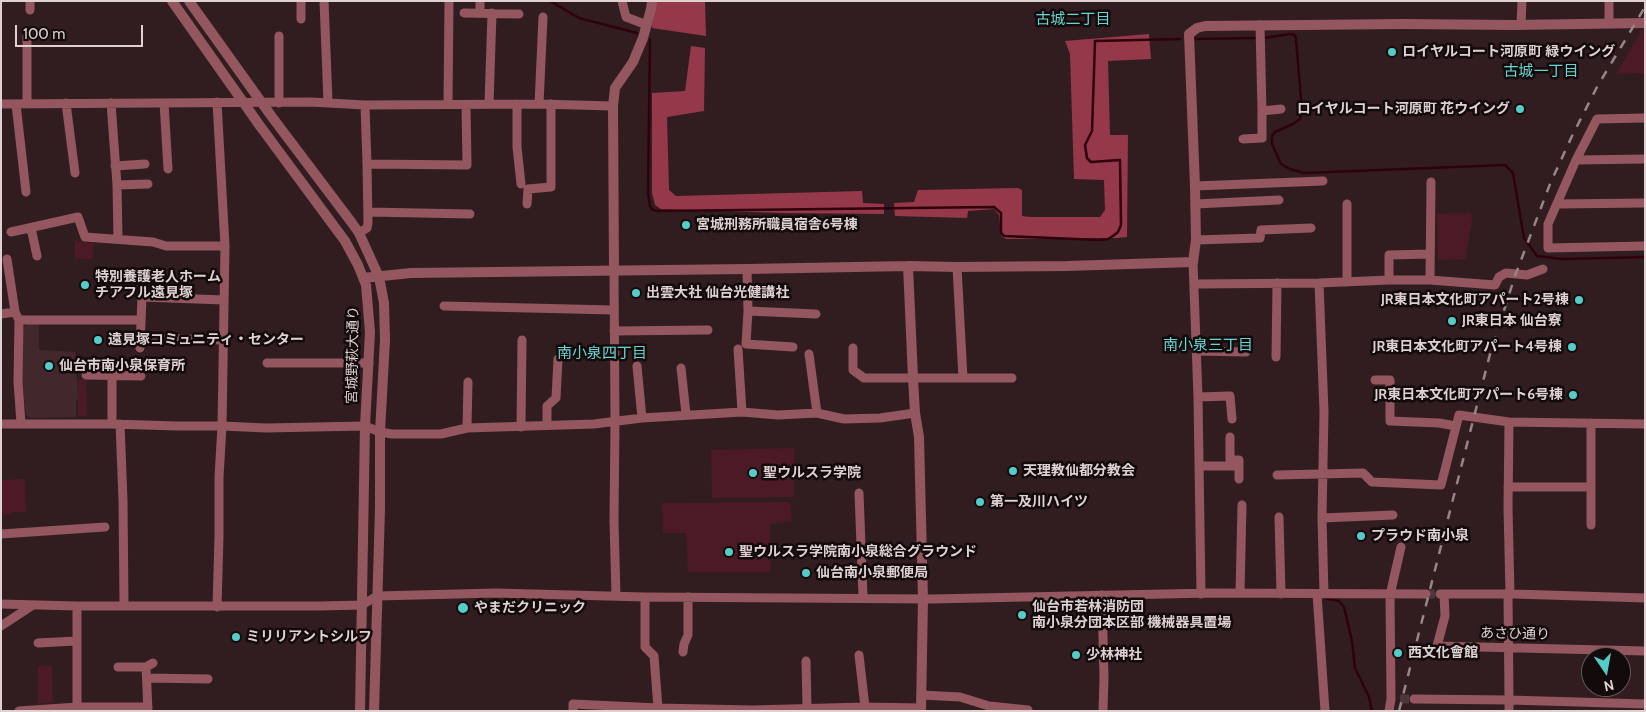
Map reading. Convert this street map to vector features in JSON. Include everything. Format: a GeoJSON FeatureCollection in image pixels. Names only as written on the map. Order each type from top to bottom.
{"type":"FeatureCollection","features":[{"type":"Feature","properties":{"kind":"street","name":"宮城野萩大通り"},"geometry":{"type":"LineString","coordinates":[[172,1],[345,241],[358,265],[368,292],[370,332],[365,426],[360,711]]}},
{"type":"Feature","properties":{"kind":"street"},"geometry":{"type":"LineString","coordinates":[[190,1],[359,233],[379,276],[384,303],[385,325],[380,432],[374,711]]}},
{"type":"Feature","properties":{"kind":"street"},"geometry":{"type":"LineString","coordinates":[[301,1],[301,20]]}},
{"type":"Feature","properties":{"kind":"street"},"geometry":{"type":"LineString","coordinates":[[324,1],[328,102]]}},
{"type":"Feature","properties":{"kind":"street"},"geometry":{"type":"LineString","coordinates":[[448,104],[449,1]]}},
{"type":"Feature","properties":{"kind":"street"},"geometry":{"type":"LineString","coordinates":[[480,1],[480,13]]}},
{"type":"Feature","properties":{"kind":"street"},"geometry":{"type":"LineString","coordinates":[[622,1],[626,17],[647,25]]}},
{"type":"Feature","properties":{"kind":"street"},"geometry":{"type":"LineString","coordinates":[[616,596],[614,521],[613,106],[615,88],[633,62],[647,25],[652,1]]}},
{"type":"Feature","properties":{"kind":"street"},"geometry":{"type":"LineString","coordinates":[[1521,25],[1522,1]]}},
{"type":"Feature","properties":{"kind":"street"},"geometry":{"type":"LineString","coordinates":[[1609,1],[1609,23]]}},
{"type":"Feature","properties":{"kind":"street"},"geometry":{"type":"LineString","coordinates":[[464,13],[519,14]]}},
{"type":"Feature","properties":{"kind":"street"},"geometry":{"type":"LineString","coordinates":[[489,104],[492,13]]}},
{"type":"Feature","properties":{"kind":"street"},"geometry":{"type":"LineString","coordinates":[[539,104],[543,17]]}},
{"type":"Feature","properties":{"kind":"street"},"geometry":{"type":"LineString","coordinates":[[1201,594],[1198,397],[1193,262],[1196,240],[1195,186],[1189,34],[1197,28],[1205,26],[1645,23]]}},
{"type":"Feature","properties":{"kind":"street"},"geometry":{"type":"LineString","coordinates":[[1243,139],[1262,138],[1260,26]]}},
{"type":"Feature","properties":{"kind":"street"},"geometry":{"type":"LineString","coordinates":[[279,36],[279,103]]}},
{"type":"Feature","properties":{"kind":"street"},"geometry":{"type":"LineString","coordinates":[[27,37],[27,103]]}},
{"type":"Feature","properties":{"kind":"street"},"geometry":{"type":"LineString","coordinates":[[217,102],[225,246],[217,607]]}},
{"type":"Feature","properties":{"kind":"street"},"geometry":{"type":"LineString","coordinates":[[1,104],[328,102],[365,105],[551,104],[613,106]]}},
{"type":"Feature","properties":{"kind":"street"},"geometry":{"type":"LineString","coordinates":[[66,103],[75,173]]}},
{"type":"Feature","properties":{"kind":"street"},"geometry":{"type":"LineString","coordinates":[[111,103],[117,185],[118,239]]}},
{"type":"Feature","properties":{"kind":"street"},"geometry":{"type":"LineString","coordinates":[[164,103],[168,169]]}},
{"type":"Feature","properties":{"kind":"street"},"geometry":{"type":"LineString","coordinates":[[16,104],[26,192]]}},
{"type":"Feature","properties":{"kind":"street"},"geometry":{"type":"LineString","coordinates":[[518,104],[517,147],[521,184]]}},
{"type":"Feature","properties":{"kind":"street"},"geometry":{"type":"LineString","coordinates":[[527,204],[528,189],[551,187],[551,104]]}},
{"type":"Feature","properties":{"kind":"street"},"geometry":{"type":"LineString","coordinates":[[359,233],[367,228],[369,212],[365,105]]}},
{"type":"Feature","properties":{"kind":"street"},"geometry":{"type":"LineString","coordinates":[[367,164],[467,165],[466,105]]}},
{"type":"Feature","properties":{"kind":"street"},"geometry":{"type":"LineString","coordinates":[[1262,110],[1281,109]]}},
{"type":"Feature","properties":{"kind":"street"},"geometry":{"type":"LineString","coordinates":[[1645,118],[1597,119],[1576,160],[1548,224],[1548,248],[1645,246]]}},
{"type":"Feature","properties":{"kind":"street"},"geometry":{"type":"LineString","coordinates":[[1576,160],[1645,159]]}},
{"type":"Feature","properties":{"kind":"street"},"geometry":{"type":"LineString","coordinates":[[115,166],[146,164]]}},
{"type":"Feature","properties":{"kind":"street"},"geometry":{"type":"LineString","coordinates":[[1195,186],[1323,181]]}},
{"type":"Feature","properties":{"kind":"street"},"geometry":{"type":"LineString","coordinates":[[1430,280],[1431,182]]}},
{"type":"Feature","properties":{"kind":"street"},"geometry":{"type":"LineString","coordinates":[[117,185],[148,184]]}},
{"type":"Feature","properties":{"kind":"street"},"geometry":{"type":"LineString","coordinates":[[1195,204],[1279,200]]}},
{"type":"Feature","properties":{"kind":"street"},"geometry":{"type":"LineString","coordinates":[[1558,204],[1645,203]]}},
{"type":"Feature","properties":{"kind":"street"},"geometry":{"type":"LineString","coordinates":[[1347,282],[1348,204]]}},
{"type":"Feature","properties":{"kind":"street"},"geometry":{"type":"LineString","coordinates":[[369,212],[470,214]]}},
{"type":"Feature","properties":{"kind":"street"},"geometry":{"type":"LineString","coordinates":[[11,232],[78,217],[85,237],[153,242],[166,246],[225,246]]}},
{"type":"Feature","properties":{"kind":"street"},"geometry":{"type":"LineString","coordinates":[[31,228],[37,256]]}},
{"type":"Feature","properties":{"kind":"street"},"geometry":{"type":"LineString","coordinates":[[1196,240],[1260,238],[1261,230],[1311,228]]}},
{"type":"Feature","properties":{"kind":"street"},"geometry":{"type":"LineString","coordinates":[[1389,280],[1389,255],[1430,254]]}},
{"type":"Feature","properties":{"kind":"street"},"geometry":{"type":"LineString","coordinates":[[7,259],[17,316],[21,423]]}},
{"type":"Feature","properties":{"kind":"street"},"geometry":{"type":"LineString","coordinates":[[363,278],[411,273],[747,270],[908,266],[1067,266],[1193,262]]}},
{"type":"Feature","properties":{"kind":"street"},"geometry":{"type":"LineString","coordinates":[[573,711],[573,704],[752,710],[865,707],[921,709],[923,599],[919,437],[915,413],[908,266]]}},
{"type":"Feature","properties":{"kind":"street"},"geometry":{"type":"LineString","coordinates":[[956,267],[963,378]]}},
{"type":"Feature","properties":{"kind":"street"},"geometry":{"type":"LineString","coordinates":[[747,270],[748,311],[746,344],[793,347]]}},
{"type":"Feature","properties":{"kind":"street"},"geometry":{"type":"LineString","coordinates":[[1195,284],[1430,280],[1495,285],[1499,277],[1506,273],[1527,275],[1543,270]]}},
{"type":"Feature","properties":{"kind":"street"},"geometry":{"type":"LineString","coordinates":[[1276,357],[1277,283]]}},
{"type":"Feature","properties":{"kind":"street"},"geometry":{"type":"LineString","coordinates":[[1319,283],[1324,412],[1321,594],[1325,711]]}},
{"type":"Feature","properties":{"kind":"street"},"geometry":{"type":"LineString","coordinates":[[223,340],[140,343],[140,320],[142,297],[224,300]]}},
{"type":"Feature","properties":{"kind":"street"},"geometry":{"type":"LineString","coordinates":[[444,306],[613,310]]}},
{"type":"Feature","properties":{"kind":"street"},"geometry":{"type":"LineString","coordinates":[[748,311],[816,314]]}},
{"type":"Feature","properties":{"kind":"street"},"geometry":{"type":"LineString","coordinates":[[1,314],[140,320]]}},
{"type":"Feature","properties":{"kind":"street"},"geometry":{"type":"LineString","coordinates":[[614,331],[708,330]]}},
{"type":"Feature","properties":{"kind":"street"},"geometry":{"type":"LineString","coordinates":[[521,427],[522,340]]}},
{"type":"Feature","properties":{"kind":"street"},"geometry":{"type":"LineString","coordinates":[[852,348],[853,370],[864,378],[1012,378]]}},
{"type":"Feature","properties":{"kind":"street"},"geometry":{"type":"LineString","coordinates":[[738,349],[742,412]]}},
{"type":"Feature","properties":{"kind":"street"},"geometry":{"type":"LineString","coordinates":[[1196,352],[1246,352]]}},
{"type":"Feature","properties":{"kind":"street"},"geometry":{"type":"LineString","coordinates":[[809,354],[817,413]]}},
{"type":"Feature","properties":{"kind":"street"},"geometry":{"type":"LineString","coordinates":[[547,425],[547,406],[556,398],[558,359]]}},
{"type":"Feature","properties":{"kind":"street"},"geometry":{"type":"LineString","coordinates":[[267,362],[369,363]]}},
{"type":"Feature","properties":{"kind":"street"},"geometry":{"type":"LineString","coordinates":[[637,366],[642,418]]}},
{"type":"Feature","properties":{"kind":"street"},"geometry":{"type":"LineString","coordinates":[[681,368],[686,414]]}},
{"type":"Feature","properties":{"kind":"street"},"geometry":{"type":"LineString","coordinates":[[86,375],[141,376]]}},
{"type":"Feature","properties":{"kind":"street"},"geometry":{"type":"LineString","coordinates":[[112,376],[123,500],[124,605]]}},
{"type":"Feature","properties":{"kind":"street"},"geometry":{"type":"LineString","coordinates":[[1375,380],[1390,380],[1390,421],[1439,423],[1456,426]]}},
{"type":"Feature","properties":{"kind":"street"},"geometry":{"type":"LineString","coordinates":[[467,428],[468,382]]}},
{"type":"Feature","properties":{"kind":"street"},"geometry":{"type":"LineString","coordinates":[[1198,397],[1230,396],[1232,419]]}},
{"type":"Feature","properties":{"kind":"street"},"geometry":{"type":"LineString","coordinates":[[1,424],[116,424],[266,428],[365,426],[392,434],[441,434],[467,428],[615,422],[686,414],[742,412],[778,415],[817,413],[844,419],[880,418],[915,413]]}},
{"type":"Feature","properties":{"kind":"street"},"geometry":{"type":"LineString","coordinates":[[1277,475],[1363,473],[1372,482],[1442,485],[1459,415],[1509,422],[1645,424]]}},
{"type":"Feature","properties":{"kind":"street"},"geometry":{"type":"LineString","coordinates":[[1509,422],[1509,711]]}},
{"type":"Feature","properties":{"kind":"street"},"geometry":{"type":"LineString","coordinates":[[1590,423],[1591,526]]}},
{"type":"Feature","properties":{"kind":"street"},"geometry":{"type":"LineString","coordinates":[[1230,438],[1230,460],[1239,460],[1239,479]]}},
{"type":"Feature","properties":{"kind":"street"},"geometry":{"type":"LineString","coordinates":[[1199,466],[1239,466]]}},
{"type":"Feature","properties":{"kind":"street"},"geometry":{"type":"LineString","coordinates":[[1508,486],[1591,487]]}},
{"type":"Feature","properties":{"kind":"street"},"geometry":{"type":"LineString","coordinates":[[859,493],[863,598]]}},
{"type":"Feature","properties":{"kind":"street"},"geometry":{"type":"LineString","coordinates":[[1240,593],[1242,505]]}},
{"type":"Feature","properties":{"kind":"street"},"geometry":{"type":"LineString","coordinates":[[1322,518],[1393,515]]}},
{"type":"Feature","properties":{"kind":"street"},"geometry":{"type":"LineString","coordinates":[[1279,517],[1281,594]]}},
{"type":"Feature","properties":{"kind":"street"},"geometry":{"type":"LineString","coordinates":[[1,534],[105,527]]}},
{"type":"Feature","properties":{"kind":"street"},"geometry":{"type":"LineString","coordinates":[[1389,711],[1396,699],[1390,595],[1401,547]]}},
{"type":"Feature","properties":{"kind":"street"},"geometry":{"type":"LineString","coordinates":[[1,604],[217,607],[362,605],[377,596],[496,593],[644,597],[923,599],[1240,593],[1426,594]]}},
{"type":"Feature","properties":{"kind":"street","name":"あさひ通り"},"geometry":{"type":"LineString","coordinates":[[1509,594],[1442,594],[1445,616],[1437,646],[1645,651]]}},
{"type":"Feature","properties":{"kind":"street"},"geometry":{"type":"LineString","coordinates":[[1509,594],[1645,598]]}},
{"type":"Feature","properties":{"kind":"street"},"geometry":{"type":"LineString","coordinates":[[1102,595],[1103,711]]}},
{"type":"Feature","properties":{"kind":"street"},"geometry":{"type":"LineString","coordinates":[[644,597],[645,647],[654,656],[658,708]]}},
{"type":"Feature","properties":{"kind":"street"},"geometry":{"type":"LineString","coordinates":[[683,652],[688,635],[688,597]]}},
{"type":"Feature","properties":{"kind":"street"},"geometry":{"type":"LineString","coordinates":[[1,626],[34,605]]}},
{"type":"Feature","properties":{"kind":"street"},"geometry":{"type":"LineString","coordinates":[[77,606],[77,707]]}},
{"type":"Feature","properties":{"kind":"street"},"geometry":{"type":"LineString","coordinates":[[38,643],[76,641]]}},
{"type":"Feature","properties":{"kind":"street"},"geometry":{"type":"LineString","coordinates":[[859,655],[865,707]]}},
{"type":"Feature","properties":{"kind":"street"},"geometry":{"type":"LineString","coordinates":[[806,661],[807,708]]}},
{"type":"Feature","properties":{"kind":"street"},"geometry":{"type":"LineString","coordinates":[[20,711],[77,707],[148,709],[147,678],[150,665],[118,667]]}},
{"type":"Feature","properties":{"kind":"street"},"geometry":{"type":"LineString","coordinates":[[147,678],[208,679]]}},
{"type":"Feature","properties":{"kind":"street"},"geometry":{"type":"LineString","coordinates":[[921,695],[960,697],[989,708],[1028,710]]}},
{"type":"Feature","properties":{"kind":"street"},"geometry":{"type":"LineString","coordinates":[[1414,700],[1509,700],[1645,704]]}},
{"type":"Feature","properties":{"kind":"shaded area"},"geometry":{"type":"Polygon","coordinates":[[[653,1],[705,1],[706,36],[652,28],[653,1]]]}},
{"type":"Feature","properties":{"kind":"shaded area"},"geometry":{"type":"Polygon","coordinates":[[[1645,29],[1645,73],[1616,74],[1642,30],[1645,29]]]}},
{"type":"Feature","properties":{"kind":"shaded area"},"geometry":{"type":"Polygon","coordinates":[[[1149,34],[1151,59],[1108,61],[1110,135],[1128,135],[1127,237],[1006,239],[1001,236],[999,215],[994,209],[968,211],[967,218],[895,216],[894,203],[914,202],[918,190],[1018,188],[1022,190],[1022,216],[1100,217],[1105,210],[1104,180],[1074,179],[1070,54],[1065,41],[1149,34]]]}},
{"type":"Feature","properties":{"kind":"shaded area"},"geometry":{"type":"Polygon","coordinates":[[[691,46],[705,48],[704,111],[667,117],[669,190],[676,196],[862,191],[863,203],[884,204],[884,214],[661,209],[655,205],[652,193],[652,93],[685,91],[691,46]]]}},
{"type":"Feature","properties":{"kind":"shaded area"},"geometry":{"type":"Polygon","coordinates":[[[1471,213],[1472,222],[1465,259],[1438,260],[1437,214],[1471,213]]]}},
{"type":"Feature","properties":{"kind":"shaded area"},"geometry":{"type":"Polygon","coordinates":[[[75,240],[94,244],[92,259],[75,259],[75,240]]]}},
{"type":"Feature","properties":{"kind":"shaded area","name":"仙台市南小泉保育所"},"geometry":{"type":"Polygon","coordinates":[[[27,324],[39,324],[39,350],[75,352],[78,398],[76,400],[76,417],[30,418],[26,415],[22,379],[23,328],[27,324]]]}},
{"type":"Feature","properties":{"kind":"shaded area"},"geometry":{"type":"Polygon","coordinates":[[[86,379],[87,416],[78,416],[78,380],[86,379]]]}},
{"type":"Feature","properties":{"kind":"shaded area","name":"聖ウルスラ学院"},"geometry":{"type":"Polygon","coordinates":[[[794,448],[794,497],[712,498],[711,450],[794,448]]]}},
{"type":"Feature","properties":{"kind":"shaded area"},"geometry":{"type":"Polygon","coordinates":[[[25,479],[26,512],[14,512],[1,516],[1,480],[25,479]]]}},
{"type":"Feature","properties":{"kind":"shaded area","name":"聖ウルスラ学院南小泉総合グラウンド"},"geometry":{"type":"Polygon","coordinates":[[[790,502],[792,521],[770,524],[771,572],[688,572],[686,533],[663,533],[662,503],[790,502]]]}},
{"type":"Feature","properties":{"kind":"shaded area"},"geometry":{"type":"Polygon","coordinates":[[[52,665],[53,703],[38,703],[38,666],[52,665]]]}},
{"type":"Feature","properties":{"kind":"waterway"},"geometry":{"type":"LineString","coordinates":[[550,1],[579,18],[637,33]]}},
{"type":"Feature","properties":{"kind":"waterway"},"geometry":{"type":"LineString","coordinates":[[1264,38],[1290,34],[1295,35],[1296,39],[1302,111],[1300,119],[1275,132],[1272,136],[1272,144],[1281,164],[1304,173],[1505,165],[1513,173],[1524,238],[1537,256],[1562,259],[1645,257]]}},
{"type":"Feature","properties":{"kind":"waterway"},"geometry":{"type":"LineString","coordinates":[[1195,39],[1257,38]]}},
{"type":"Feature","properties":{"kind":"waterway"},"geometry":{"type":"LineString","coordinates":[[650,40],[648,193],[650,206],[653,210],[994,207],[1001,213],[1001,233],[1004,236],[1100,240],[1113,236],[1118,232],[1121,225],[1120,160],[1091,162],[1087,158],[1085,145],[1092,131],[1095,41],[1180,39]]}},
{"type":"Feature","properties":{"kind":"waterway"},"geometry":{"type":"LineString","coordinates":[[1324,598],[1339,601],[1344,607],[1352,641],[1355,668],[1369,697],[1372,711]]}},
{"type":"Feature","properties":{"kind":"tunnel"},"geometry":{"type":"LineString","coordinates":[[1426,594],[1439,594]]}},
{"type":"Feature","properties":{"kind":"tunnel"},"geometry":{"type":"LineString","coordinates":[[1400,699],[1414,699]]}},
{"type":"Feature","properties":{"kind":"railway"},"geometry":{"type":"LineString","coordinates":[[1399,711],[1490,354],[1515,276],[1550,184],[1572,136],[1597,87],[1645,7]]}},
{"type":"Feature","properties":{"kind":"place","name":"ロイヤルコート河原町 緑ウイング"},"geometry":{"type":"Point","coordinates":[1392,52]}},
{"type":"Feature","properties":{"kind":"place","name":"ロイヤルコート河原町 花ウイング"},"geometry":{"type":"Point","coordinates":[1520,109]}},
{"type":"Feature","properties":{"kind":"place","name":"宮城刑務所職員宿舎6号棟"},"geometry":{"type":"Point","coordinates":[686,225]}},
{"type":"Feature","properties":{"kind":"place","name":"特別養護老人ホーム チアフル遠見塚"},"geometry":{"type":"Point","coordinates":[85,285]}},
{"type":"Feature","properties":{"kind":"place","name":"出雲大社 仙台光健講社"},"geometry":{"type":"Point","coordinates":[636,293]}},
{"type":"Feature","properties":{"kind":"place","name":"JR東日本文化町アパート2号棟"},"geometry":{"type":"Point","coordinates":[1579,300]}},
{"type":"Feature","properties":{"kind":"place","name":"JR東日本 仙台寮"},"geometry":{"type":"Point","coordinates":[1452,321]}},
{"type":"Feature","properties":{"kind":"place","name":"遠見塚コミュニティ・センター"},"geometry":{"type":"Point","coordinates":[98,340]}},
{"type":"Feature","properties":{"kind":"place","name":"JR東日本文化町アパート4号棟"},"geometry":{"type":"Point","coordinates":[1572,347]}},
{"type":"Feature","properties":{"kind":"place","name":"仙台市南小泉保育所"},"geometry":{"type":"Point","coordinates":[49,366]}},
{"type":"Feature","properties":{"kind":"place","name":"JR東日本文化町アパート6号棟"},"geometry":{"type":"Point","coordinates":[1573,395]}},
{"type":"Feature","properties":{"kind":"place","name":"天理教仙都分教会"},"geometry":{"type":"Point","coordinates":[1013,471]}},
{"type":"Feature","properties":{"kind":"place","name":"聖ウルスラ学院"},"geometry":{"type":"Point","coordinates":[753,473]}},
{"type":"Feature","properties":{"kind":"place","name":"第一及川ハイツ"},"geometry":{"type":"Point","coordinates":[980,502]}},
{"type":"Feature","properties":{"kind":"place","name":"プラウド南小泉"},"geometry":{"type":"Point","coordinates":[1361,536]}},
{"type":"Feature","properties":{"kind":"place","name":"聖ウルスラ学院南小泉総合グラウンド"},"geometry":{"type":"Point","coordinates":[729,552]}},
{"type":"Feature","properties":{"kind":"place","name":"仙台南小泉郵便局"},"geometry":{"type":"Point","coordinates":[806,573]}},
{"type":"Feature","properties":{"kind":"place","name":"やまだクリニック"},"geometry":{"type":"Point","coordinates":[463,608]}},
{"type":"Feature","properties":{"kind":"place","name":"仙台市若林消防団 南小泉分団本区部 機械器具置場"},"geometry":{"type":"Point","coordinates":[1022,615]}},
{"type":"Feature","properties":{"kind":"place","name":"ミリリアントシルフ"},"geometry":{"type":"Point","coordinates":[236,637]}},
{"type":"Feature","properties":{"kind":"place","name":"西文化會館"},"geometry":{"type":"Point","coordinates":[1398,653]}},
{"type":"Feature","properties":{"kind":"place","name":"少林神社"},"geometry":{"type":"Point","coordinates":[1076,655]}},
{"type":"Feature","properties":{"kind":"district","name":"古城二丁目"},"geometry":{"type":"Point","coordinates":[1073,20]}},
{"type":"Feature","properties":{"kind":"district","name":"古城一丁目"},"geometry":{"type":"Point","coordinates":[1541,72]}},
{"type":"Feature","properties":{"kind":"district","name":"南小泉三丁目"},"geometry":{"type":"Point","coordinates":[1208,346]}},
{"type":"Feature","properties":{"kind":"district","name":"南小泉四丁目"},"geometry":{"type":"Point","coordinates":[602,354]}}]}
